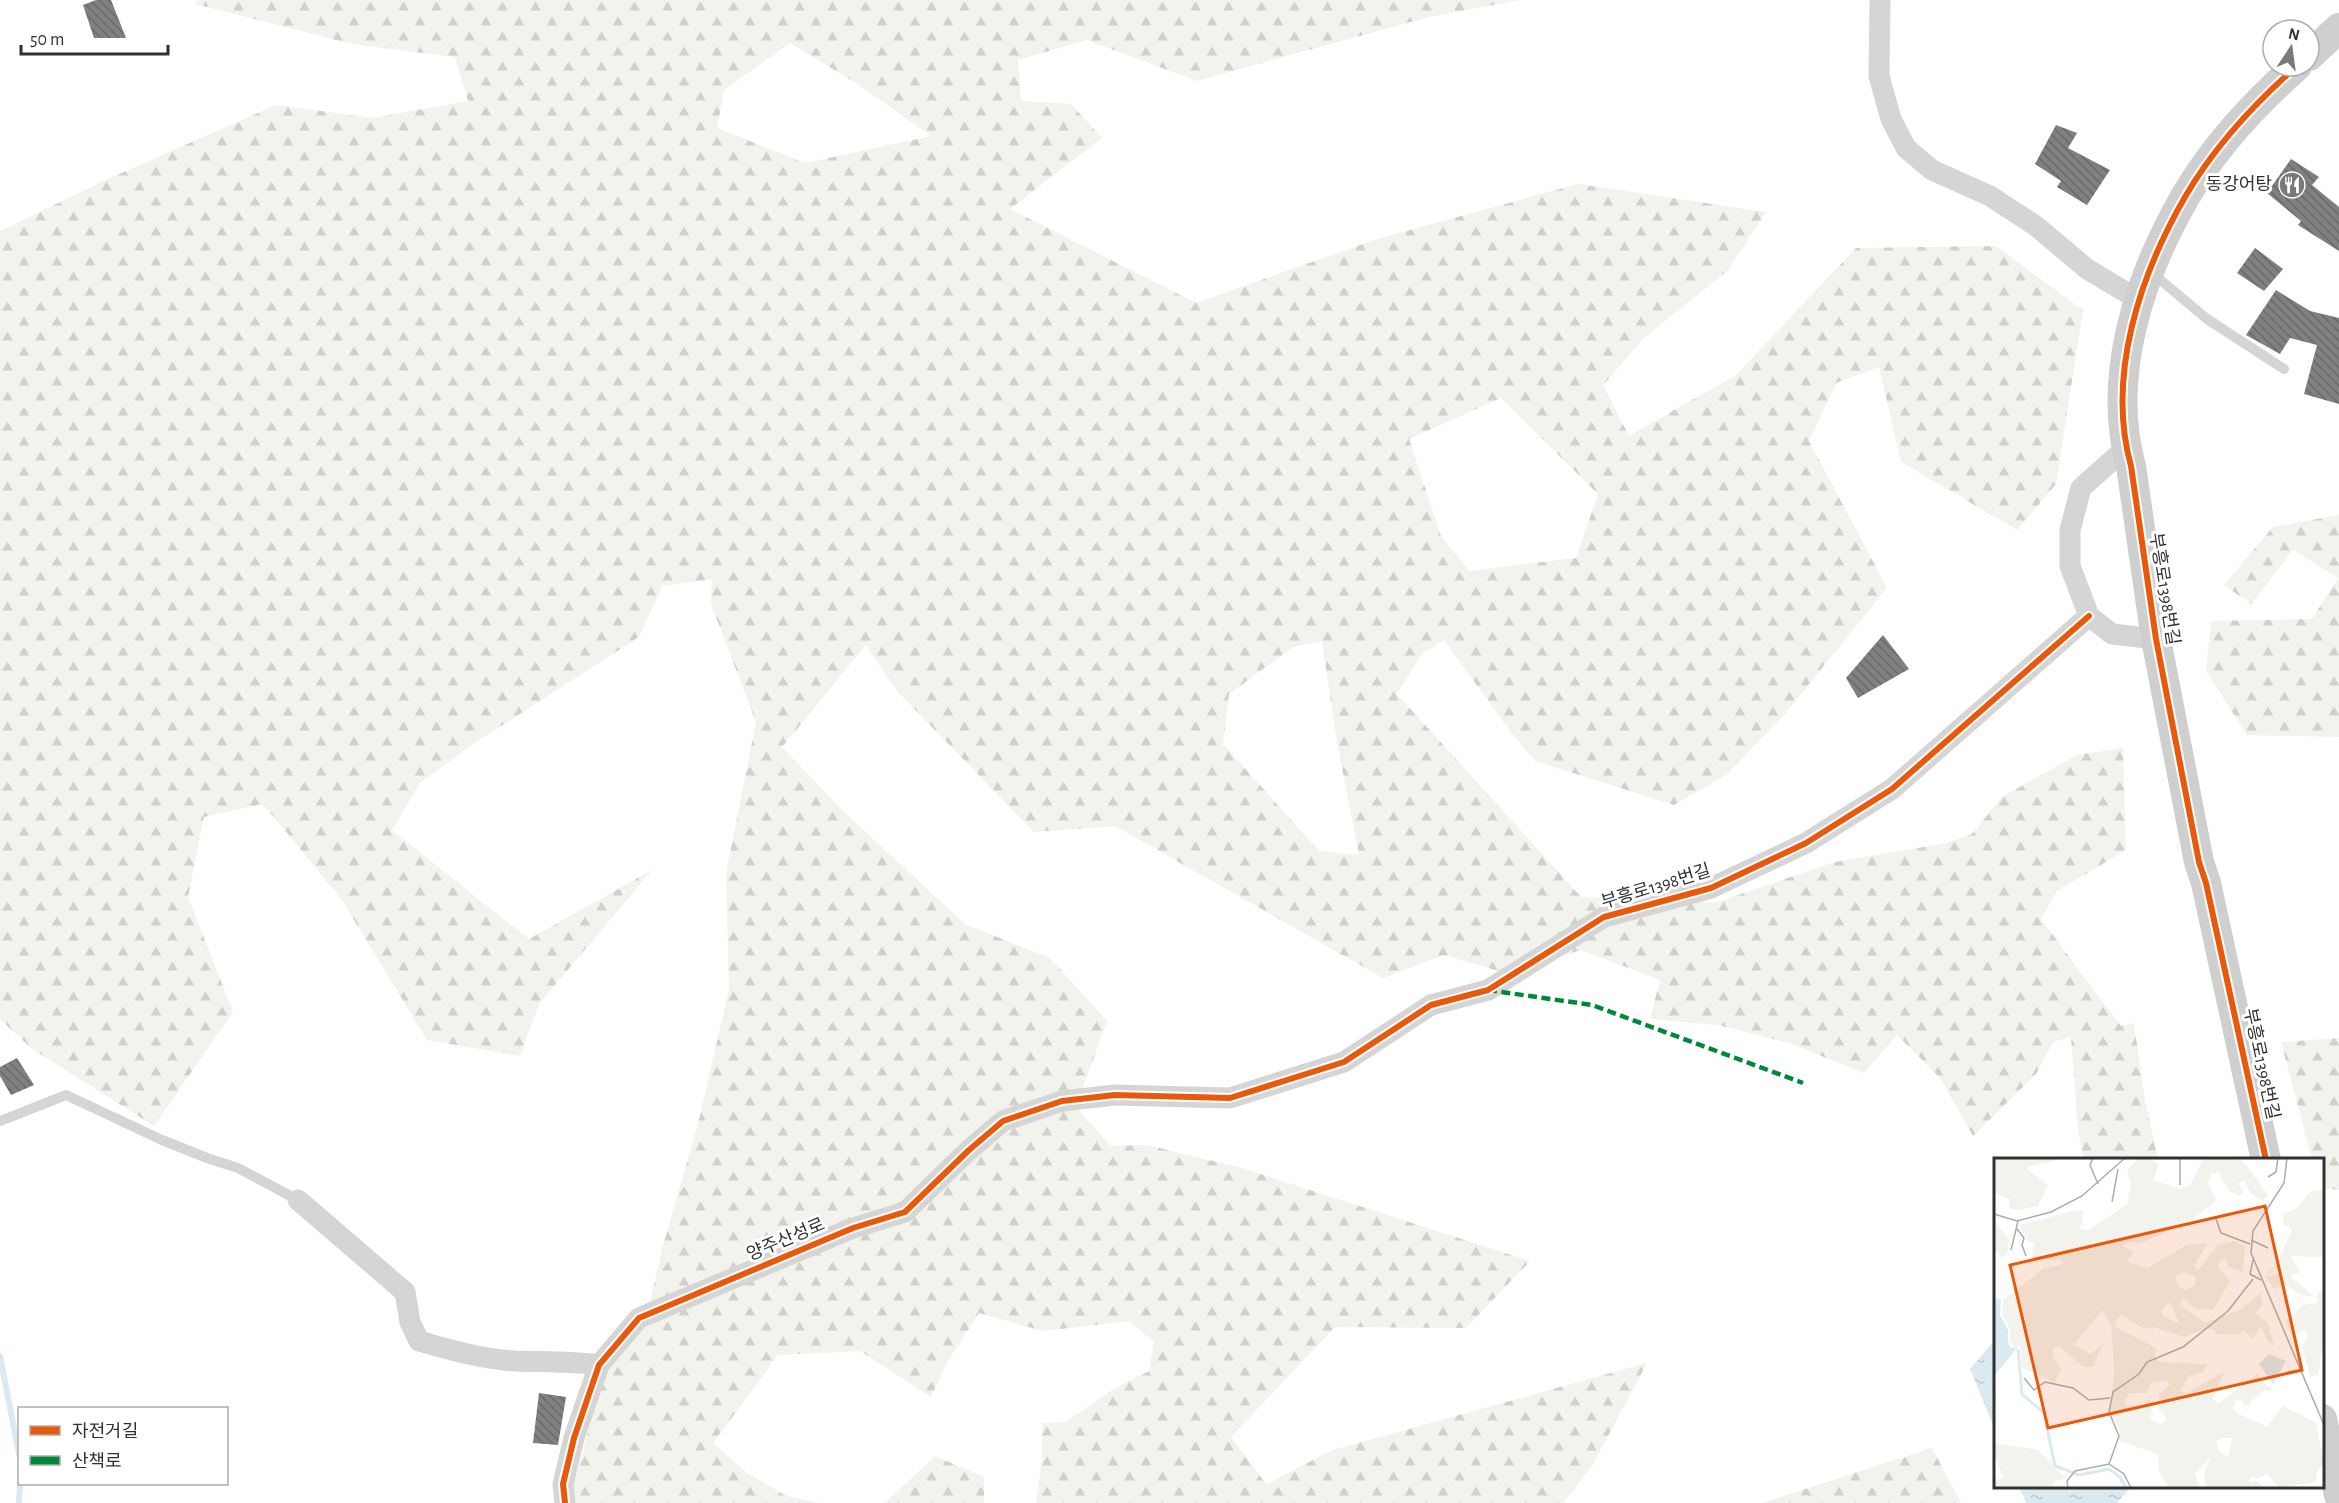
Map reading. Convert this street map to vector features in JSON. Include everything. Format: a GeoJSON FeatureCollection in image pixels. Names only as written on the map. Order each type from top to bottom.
{"type":"FeatureCollection","features":[{"type":"Feature","properties":{"kind":"street"},"geometry":{"type":"LineString","coordinates":[[1880,0],[1879,76],[1891,119],[1906,148],[1932,170],[1990,196],[2036,226],[2087,269],[2139,300]]}},
{"type":"Feature","properties":{"kind":"street"},"geometry":{"type":"LineString","coordinates":[[2321,45],[2339,28]]}},
{"type":"Feature","properties":{"kind":"street","name":"부흥로1398번길"},"geometry":{"type":"LineString","coordinates":[[2266,1158],[2206,883],[2199,862],[2156,639],[2122,410],[2124,378],[2139,300],[2186,196],[2221,145],[2267,93],[2284,78]]}},
{"type":"Feature","properties":{"kind":"street"},"geometry":{"type":"LineString","coordinates":[[2126,448],[2081,488],[2070,530],[2070,566],[2089,616],[2112,634],[2156,639]]}},
{"type":"Feature","properties":{"kind":"street","name":"부흥로1398번길"},"geometry":{"type":"LineString","coordinates":[[1115,1095],[1230,1098],[1344,1062],[1431,1005],[1488,990],[1604,917],[1711,888],[1806,843],[1892,789],[2089,616]]}},
{"type":"Feature","properties":{"kind":"street","name":"양주산성로"},"geometry":{"type":"LineString","coordinates":[[565,1503],[563,1484],[574,1438],[599,1365],[639,1318],[853,1228],[905,1212],[969,1150],[1003,1121],[1062,1101],[1115,1095]]}},
{"type":"Feature","properties":{"kind":"street"},"geometry":{"type":"LineString","coordinates":[[298,1200],[405,1292],[410,1322],[419,1341],[463,1354],[514,1361],[574,1361],[599,1365]]}},
{"type":"Feature","properties":{"kind":"street"},"geometry":{"type":"LineString","coordinates":[[2324,1428],[2339,1495]]}},
{"type":"Feature","properties":{"kind":"lane"},"geometry":{"type":"LineString","coordinates":[[2151,272],[2207,319],[2284,369]]}},
{"type":"Feature","properties":{"kind":"lane"},"geometry":{"type":"LineString","coordinates":[[0,1121],[66,1095],[162,1140],[238,1168],[298,1200]]}},
{"type":"Feature","properties":{"kind":"green space"},"geometry":{"type":"Polygon","coordinates":[[[198,0],[1521,0],[1429,17],[1197,81],[1087,40],[1018,60],[1021,101],[1071,104],[1102,138],[1010,209],[1196,303],[1377,239],[1578,184],[1766,212],[1727,271],[1644,338],[1603,385],[1629,436],[1736,375],[1856,248],[1996,246],[2083,310],[2056,484],[2017,530],[1901,462],[1879,367],[1836,383],[1809,441],[1887,588],[1784,715],[1726,775],[1674,805],[1535,761],[1510,731],[1444,640],[1422,654],[1397,694],[1581,897],[1717,902],[1835,862],[1947,843],[1972,834],[2002,797],[2077,755],[2123,748],[2126,850],[2057,891],[2041,919],[2121,1026],[2134,1023],[2145,1101],[2158,1158],[2084,1158],[2078,1131],[2071,1037],[2053,1042],[2036,1074],[1973,1136],[1940,1078],[1897,1035],[1864,1073],[1789,1043],[1718,1025],[1650,1019],[1660,980],[1581,950],[1531,965],[1512,975],[1444,955],[1383,978],[1115,826],[1034,832],[897,691],[866,645],[782,747],[842,810],[965,924],[1050,958],[1107,1021],[1076,1107],[1111,1146],[1147,1145],[1242,1168],[1530,1261],[1466,1328],[1335,1327],[1231,1437],[1266,1484],[1333,1450],[1647,1363],[1592,1466],[1563,1503],[1036,1503],[1042,1460],[1042,1423],[1066,1422],[1112,1390],[1149,1371],[1154,1342],[1129,1321],[1043,1331],[979,1313],[948,1361],[931,1397],[860,1351],[778,1355],[713,1443],[746,1472],[786,1496],[820,1503],[573,1503],[571,1494],[605,1371],[647,1316],[662,1249],[698,1124],[729,990],[726,874],[756,722],[711,604],[712,579],[662,586],[639,637],[473,744],[420,783],[392,830],[529,939],[652,870],[539,1004],[520,1056],[427,1040],[342,900],[262,804],[204,817],[188,897],[233,1012],[154,1126],[32,1049],[0,1019],[0,231],[110,178],[276,105],[373,118],[468,101],[455,57],[352,44],[195,4],[198,0]],[[790,43],[724,90],[717,128],[805,163],[931,136],[856,83],[790,43]],[[1501,398],[1409,439],[1441,536],[1469,571],[1576,558],[1598,494],[1501,398]],[[1322,641],[1293,647],[1229,694],[1223,744],[1319,851],[1359,855],[1337,742],[1322,641]]]}},
{"type":"Feature","properties":{"kind":"green space"},"geometry":{"type":"Polygon","coordinates":[[[2339,515],[2339,737],[2247,735],[2206,671],[2211,621],[2312,619],[2338,578],[2293,550],[2251,604],[2224,585],[2273,527],[2339,515]]]}},
{"type":"Feature","properties":{"kind":"green space"},"geometry":{"type":"Polygon","coordinates":[[[2339,1038],[2339,1190],[2324,1188],[2324,1158],[2312,1158],[2281,1042],[2339,1038]]]}},
{"type":"Feature","properties":{"kind":"green space"},"geometry":{"type":"Polygon","coordinates":[[[1932,1448],[1961,1503],[1762,1503],[1932,1448]]]}},
{"type":"Feature","properties":{"kind":"green space"},"geometry":{"type":"Polygon","coordinates":[[[935,1456],[984,1477],[984,1503],[885,1503],[935,1456]]]}},
{"type":"Feature","properties":{"kind":"water"},"geometry":{"type":"Polygon","coordinates":[[[1994,1341],[1994,1428],[1970,1369],[1994,1341]]]}},
{"type":"Feature","properties":{"kind":"water"},"geometry":{"type":"Polygon","coordinates":[[[2019,1488],[2130,1488],[2117,1503],[2026,1503],[2019,1488]]]}},
{"type":"Feature","properties":{"kind":"building"},"geometry":{"type":"Polygon","coordinates":[[[96,0],[111,0],[126,38],[94,38],[83,5],[96,0]]]}},
{"type":"Feature","properties":{"kind":"building"},"geometry":{"type":"Polygon","coordinates":[[[2056,125],[2077,133],[2068,148],[2110,170],[2087,205],[2057,187],[2061,181],[2035,164],[2056,125]]]}},
{"type":"Feature","properties":{"kind":"building"},"geometry":{"type":"Polygon","coordinates":[[[2291,159],[2319,177],[2312,185],[2339,207],[2339,251],[2298,225],[2301,221],[2267,193],[2291,159]]]}},
{"type":"Feature","properties":{"kind":"building"},"geometry":{"type":"Polygon","coordinates":[[[2255,248],[2283,269],[2264,291],[2237,273],[2255,248]]]}},
{"type":"Feature","properties":{"kind":"building"},"geometry":{"type":"Polygon","coordinates":[[[2276,290],[2310,311],[2339,318],[2339,404],[2304,394],[2317,345],[2290,338],[2280,354],[2246,335],[2276,290]]]}},
{"type":"Feature","properties":{"kind":"building"},"geometry":{"type":"Polygon","coordinates":[[[1883,635],[1909,669],[1858,698],[1846,678],[1883,635]]]}},
{"type":"Feature","properties":{"kind":"building"},"geometry":{"type":"Polygon","coordinates":[[[17,1058],[34,1085],[11,1095],[0,1076],[0,1067],[17,1058]]]}},
{"type":"Feature","properties":{"kind":"building"},"geometry":{"type":"Polygon","coordinates":[[[539,1393],[566,1397],[558,1445],[533,1443],[539,1393]]]}},
{"type":"Feature","properties":{"kind":"waterway"},"geometry":{"type":"LineString","coordinates":[[0,1356],[18,1449]]}},
{"type":"Feature","properties":{"kind":"waterway"},"geometry":{"type":"LineString","coordinates":[[19,1503],[20,1485]]}},
{"type":"Feature","properties":{"kind":"marked path"},"geometry":{"type":"LineString","coordinates":[[1488,990],[1592,1005],[1803,1083]]}},
{"type":"Feature","properties":{"kind":"cycle path"},"geometry":{"type":"LineString","coordinates":[[2266,1158],[2206,883],[2199,862],[2156,639],[2124,432],[2123,397],[2125,362],[2132,327],[2154,259],[2169,227],[2196,179],[2222,143],[2284,78]]}},
{"type":"Feature","properties":{"kind":"cycle path"},"geometry":{"type":"LineString","coordinates":[[565,1503],[563,1484],[574,1438],[599,1365],[639,1318],[853,1228],[905,1212],[969,1150],[1003,1121],[1062,1101],[1115,1095],[1230,1098],[1344,1062],[1431,1005],[1488,990],[1604,917],[1711,888],[1806,843],[1892,789],[2089,616]]}},
{"type":"Feature","properties":{"kind":"place","name":"동강어탕"},"geometry":{"type":"Point","coordinates":[2292,185]}}]}
